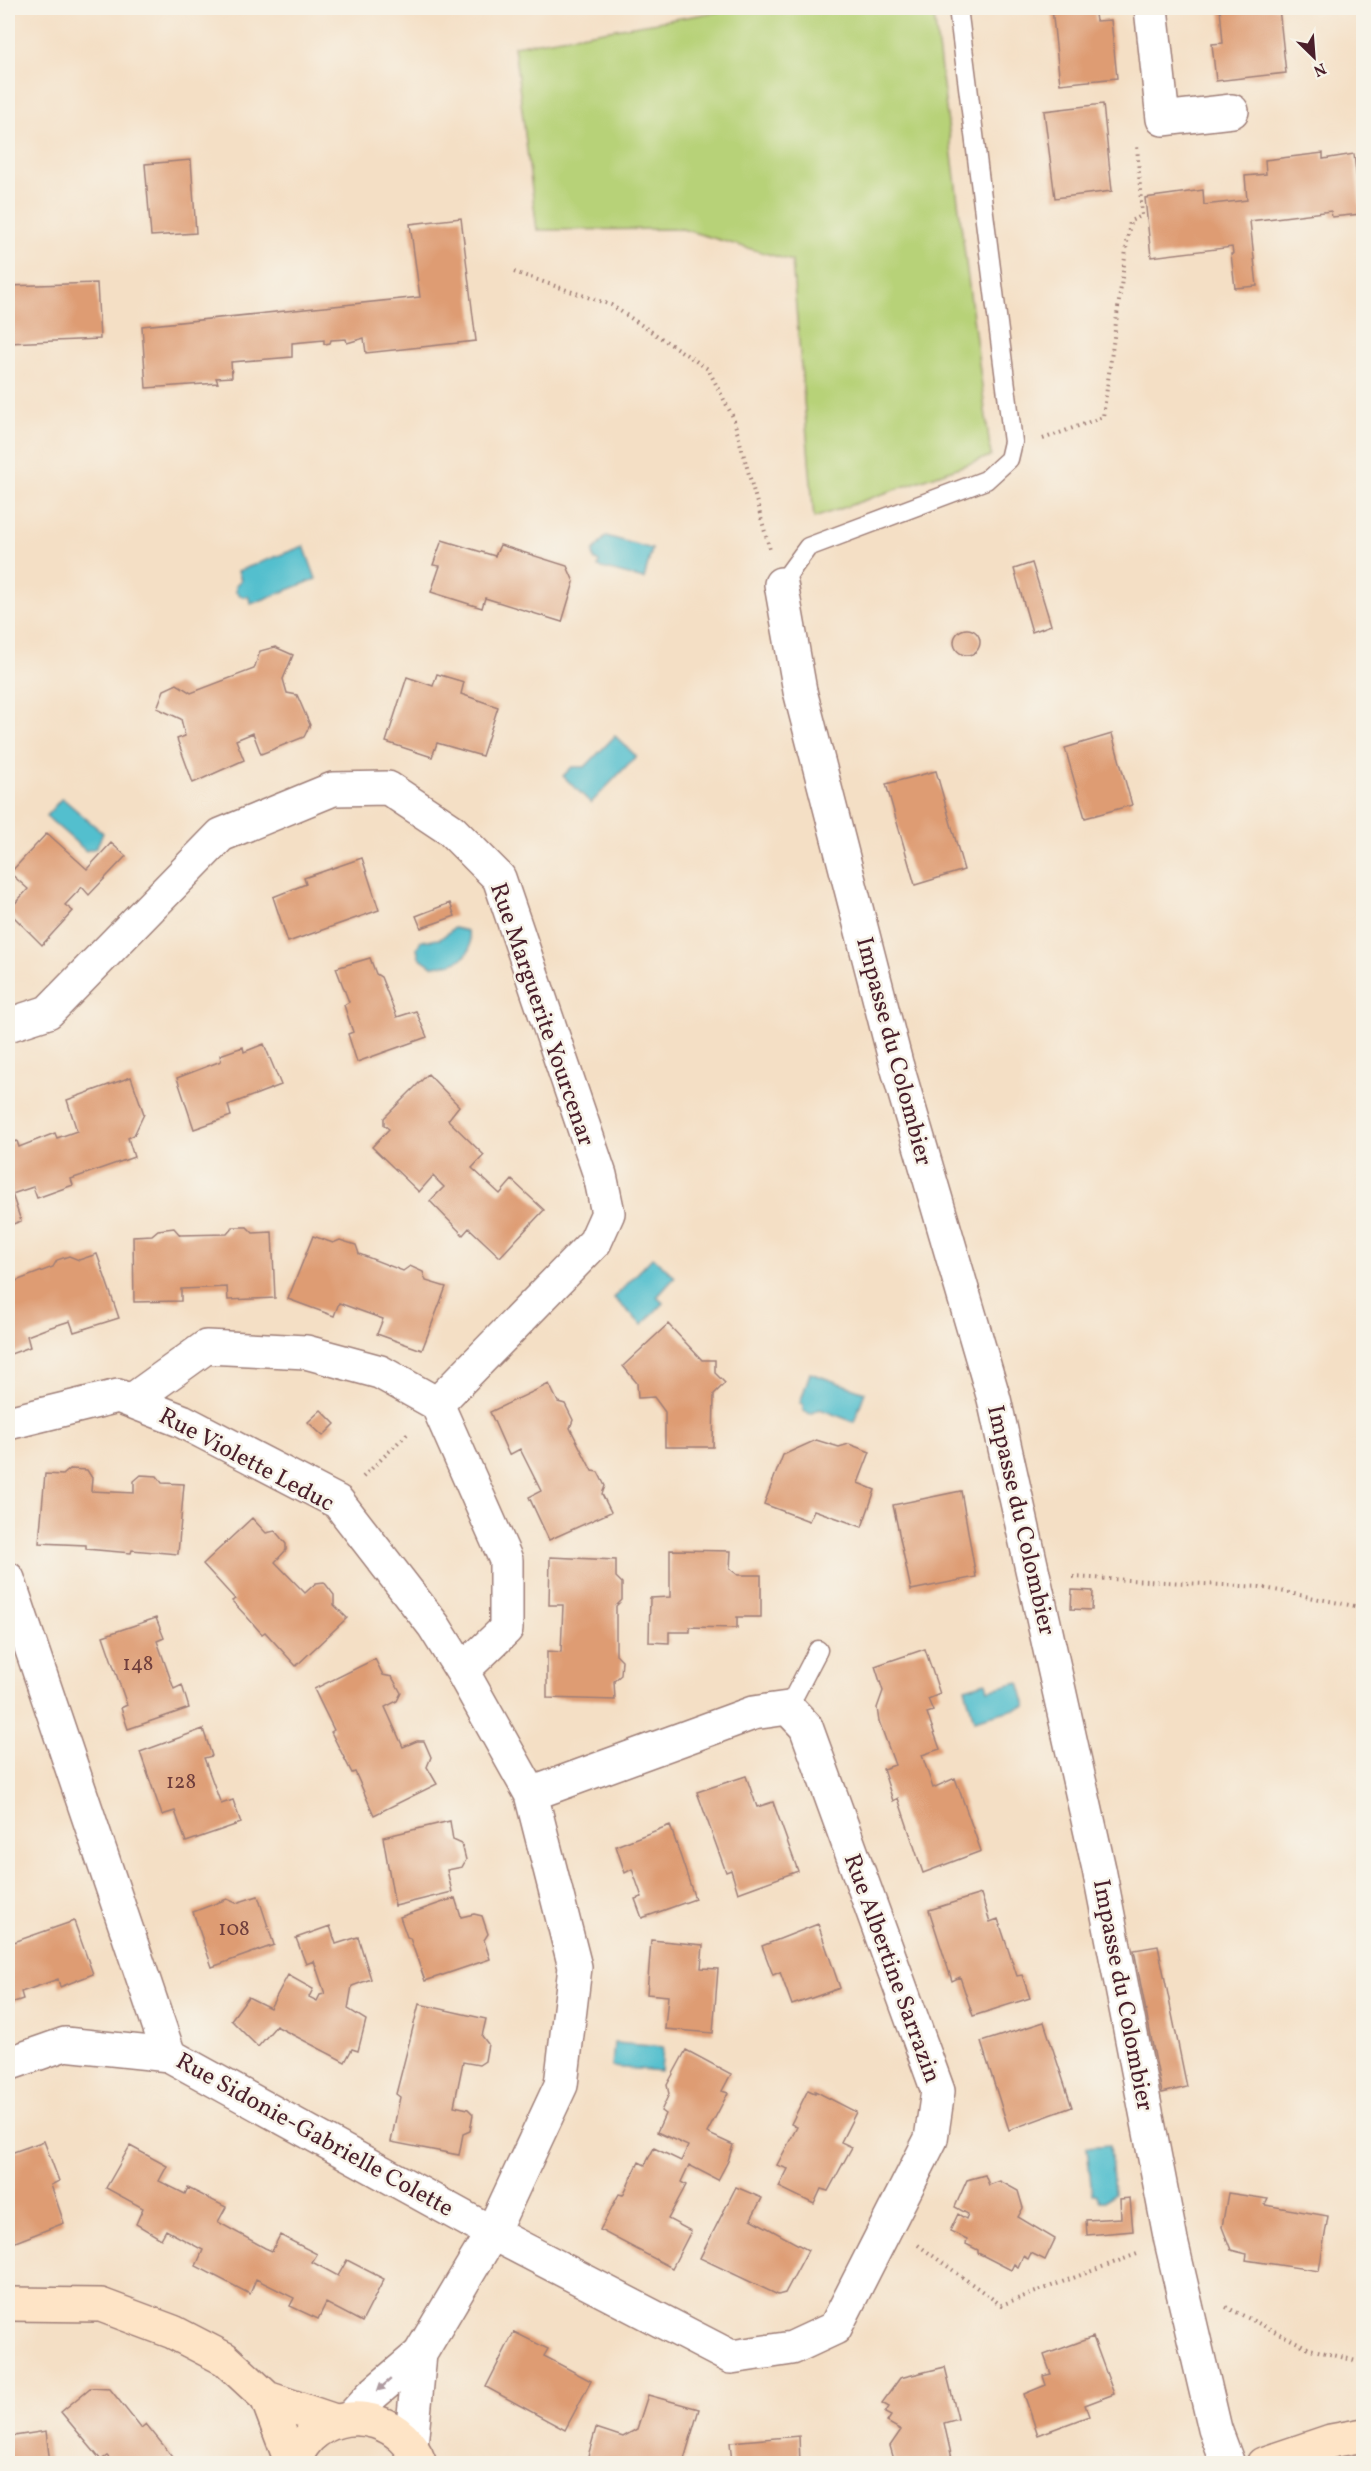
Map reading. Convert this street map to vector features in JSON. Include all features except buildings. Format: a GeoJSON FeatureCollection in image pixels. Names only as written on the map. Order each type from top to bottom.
{"type":"FeatureCollection","features":[{"type":"Feature","properties":{"kind":"street"},"geometry":{"type":"LineString","coordinates":[[1151,8],[1163,119],[1232,111]]}},
{"type":"Feature","properties":{"kind":"street","name":"Impasse du Colombier"},"geometry":{"type":"LineString","coordinates":[[781,584],[800,691],[896,1063],[994,1399],[1099,1869],[1171,2241],[1215,2429],[1228,2463]]}},
{"type":"Feature","properties":{"kind":"street","name":"Rue Marguerite Yourcenar"},"geometry":{"type":"LineString","coordinates":[[8,1025],[48,1011],[221,835],[333,789],[388,788],[451,830],[499,878],[600,1175],[608,1213],[595,1242],[437,1404]]}},
{"type":"Feature","properties":{"kind":"street","name":"Rue Violette Leduc"},"geometry":{"type":"LineString","coordinates":[[131,1401],[206,1347],[306,1352],[380,1372],[437,1404]]}},
{"type":"Feature","properties":{"kind":"street","name":"Rue Violette Leduc"},"geometry":{"type":"LineString","coordinates":[[8,1424],[118,1396],[182,1421],[338,1502],[434,1626],[462,1671],[531,1794],[575,1967],[561,2085],[492,2233]]}},
{"type":"Feature","properties":{"kind":"street"},"geometry":{"type":"LineString","coordinates":[[437,1404],[506,1560],[506,1629],[462,1671]]}},
{"type":"Feature","properties":{"kind":"street","name":"Rue Sidonie-Gabrielle Colette"},"geometry":{"type":"LineString","coordinates":[[8,1579],[169,2055],[492,2233]]}},
{"type":"Feature","properties":{"kind":"street"},"geometry":{"type":"LineString","coordinates":[[531,1794],[753,1713],[788,1708]]}},
{"type":"Feature","properties":{"kind":"street","name":"Rue Albertine Sarrazin"},"geometry":{"type":"LineString","coordinates":[[492,2233],[731,2357],[792,2348],[835,2328],[931,2139],[938,2091],[806,1727],[788,1708]]}},
{"type":"Feature","properties":{"kind":"street"},"geometry":{"type":"LineString","coordinates":[[8,2064],[65,2044],[169,2055]]}},
{"type":"Feature","properties":{"kind":"street"},"geometry":{"type":"LineString","coordinates":[[292,2463],[302,2445],[317,2431],[343,2420],[420,2354],[492,2233]]}},
{"type":"Feature","properties":{"kind":"street"},"geometry":{"type":"LineString","coordinates":[[8,2304],[101,2305],[173,2332],[225,2359],[267,2398],[292,2463]]}},
{"type":"Feature","properties":{"kind":"street"},"geometry":{"type":"LineString","coordinates":[[415,2454],[420,2354]]}},
{"type":"Feature","properties":{"kind":"street"},"geometry":{"type":"LineString","coordinates":[[267,2398],[343,2420],[374,2420],[394,2429],[415,2454]]}},
{"type":"Feature","properties":{"kind":"street"},"geometry":{"type":"LineString","coordinates":[[1263,2463],[1331,2441],[1364,2435]]}},
{"type":"Feature","properties":{"kind":"street"},"geometry":{"type":"LineString","coordinates":[[1331,2441],[1364,2449]]}},
{"type":"Feature","properties":{"kind":"lane"},"geometry":{"type":"LineString","coordinates":[[781,584],[808,547],[986,480],[1009,459],[1013,442],[958,8]]}},
{"type":"Feature","properties":{"kind":"lane"},"geometry":{"type":"LineString","coordinates":[[788,1708],[818,1650]]}},
{"type":"Feature","properties":{"kind":"lane"},"geometry":{"type":"LineString","coordinates":[[1302,2463],[1331,2441]]}},
{"type":"Feature","properties":{"kind":"path"},"geometry":{"type":"LineString","coordinates":[[1011,452],[1103,417],[1130,221],[1142,216],[1136,146],[1163,119]]}},
{"type":"Feature","properties":{"kind":"path"},"geometry":{"type":"LineString","coordinates":[[514,272],[611,305],[708,369],[733,417],[765,537],[781,584]]}},
{"type":"Feature","properties":{"kind":"path"},"geometry":{"type":"LineString","coordinates":[[338,1502],[437,1404]]}},
{"type":"Feature","properties":{"kind":"path"},"geometry":{"type":"LineString","coordinates":[[1035,1575],[1260,1587],[1364,1608]]}},
{"type":"Feature","properties":{"kind":"path"},"geometry":{"type":"LineString","coordinates":[[887,2223],[1001,2305],[1171,2241]]}},
{"type":"Feature","properties":{"kind":"path"},"geometry":{"type":"LineString","coordinates":[[1183,2287],[1310,2349],[1364,2363]]}},
{"type":"Feature","properties":{"kind":"green space"},"geometry":{"type":"Polygon","coordinates":[[[740,8],[933,8],[991,456],[814,518],[792,261],[682,229],[537,230],[514,46],[740,8]]]}},
{"type":"Feature","properties":{"kind":"water"},"geometry":{"type":"Polygon","coordinates":[[[606,536],[652,549],[644,579],[598,567],[599,562],[594,559],[593,552],[606,536]]]}},
{"type":"Feature","properties":{"kind":"water"},"geometry":{"type":"Polygon","coordinates":[[[304,546],[316,579],[251,604],[248,596],[243,597],[236,592],[236,585],[241,580],[238,571],[304,546]]]}},
{"type":"Feature","properties":{"kind":"water"},"geometry":{"type":"Polygon","coordinates":[[[615,736],[636,756],[591,803],[563,776],[572,767],[585,767],[615,736]]]}},
{"type":"Feature","properties":{"kind":"water"},"geometry":{"type":"Polygon","coordinates":[[[62,798],[103,833],[96,848],[86,851],[46,816],[62,798]]]}},
{"type":"Feature","properties":{"kind":"water"},"geometry":{"type":"Polygon","coordinates":[[[454,928],[467,931],[470,948],[467,954],[456,962],[432,966],[419,957],[417,948],[421,941],[440,939],[454,928]]]}},
{"type":"Feature","properties":{"kind":"water"},"geometry":{"type":"Polygon","coordinates":[[[653,1257],[675,1277],[657,1297],[663,1303],[642,1325],[614,1298],[653,1257]]]}},
{"type":"Feature","properties":{"kind":"water"},"geometry":{"type":"Polygon","coordinates":[[[810,1373],[865,1392],[854,1422],[820,1409],[811,1414],[803,1411],[803,1404],[800,1403],[810,1373]]]}},
{"type":"Feature","properties":{"kind":"water"},"geometry":{"type":"Polygon","coordinates":[[[986,1682],[988,1690],[1019,1682],[1026,1706],[974,1720],[965,1688],[986,1682]]]}},
{"type":"Feature","properties":{"kind":"water"},"geometry":{"type":"Polygon","coordinates":[[[614,2043],[663,2047],[661,2071],[612,2067],[614,2043]]]}},
{"type":"Feature","properties":{"kind":"water"},"geometry":{"type":"Polygon","coordinates":[[[1110,2145],[1114,2193],[1105,2201],[1100,2201],[1096,2194],[1092,2194],[1087,2147],[1110,2145]]]}}]}
